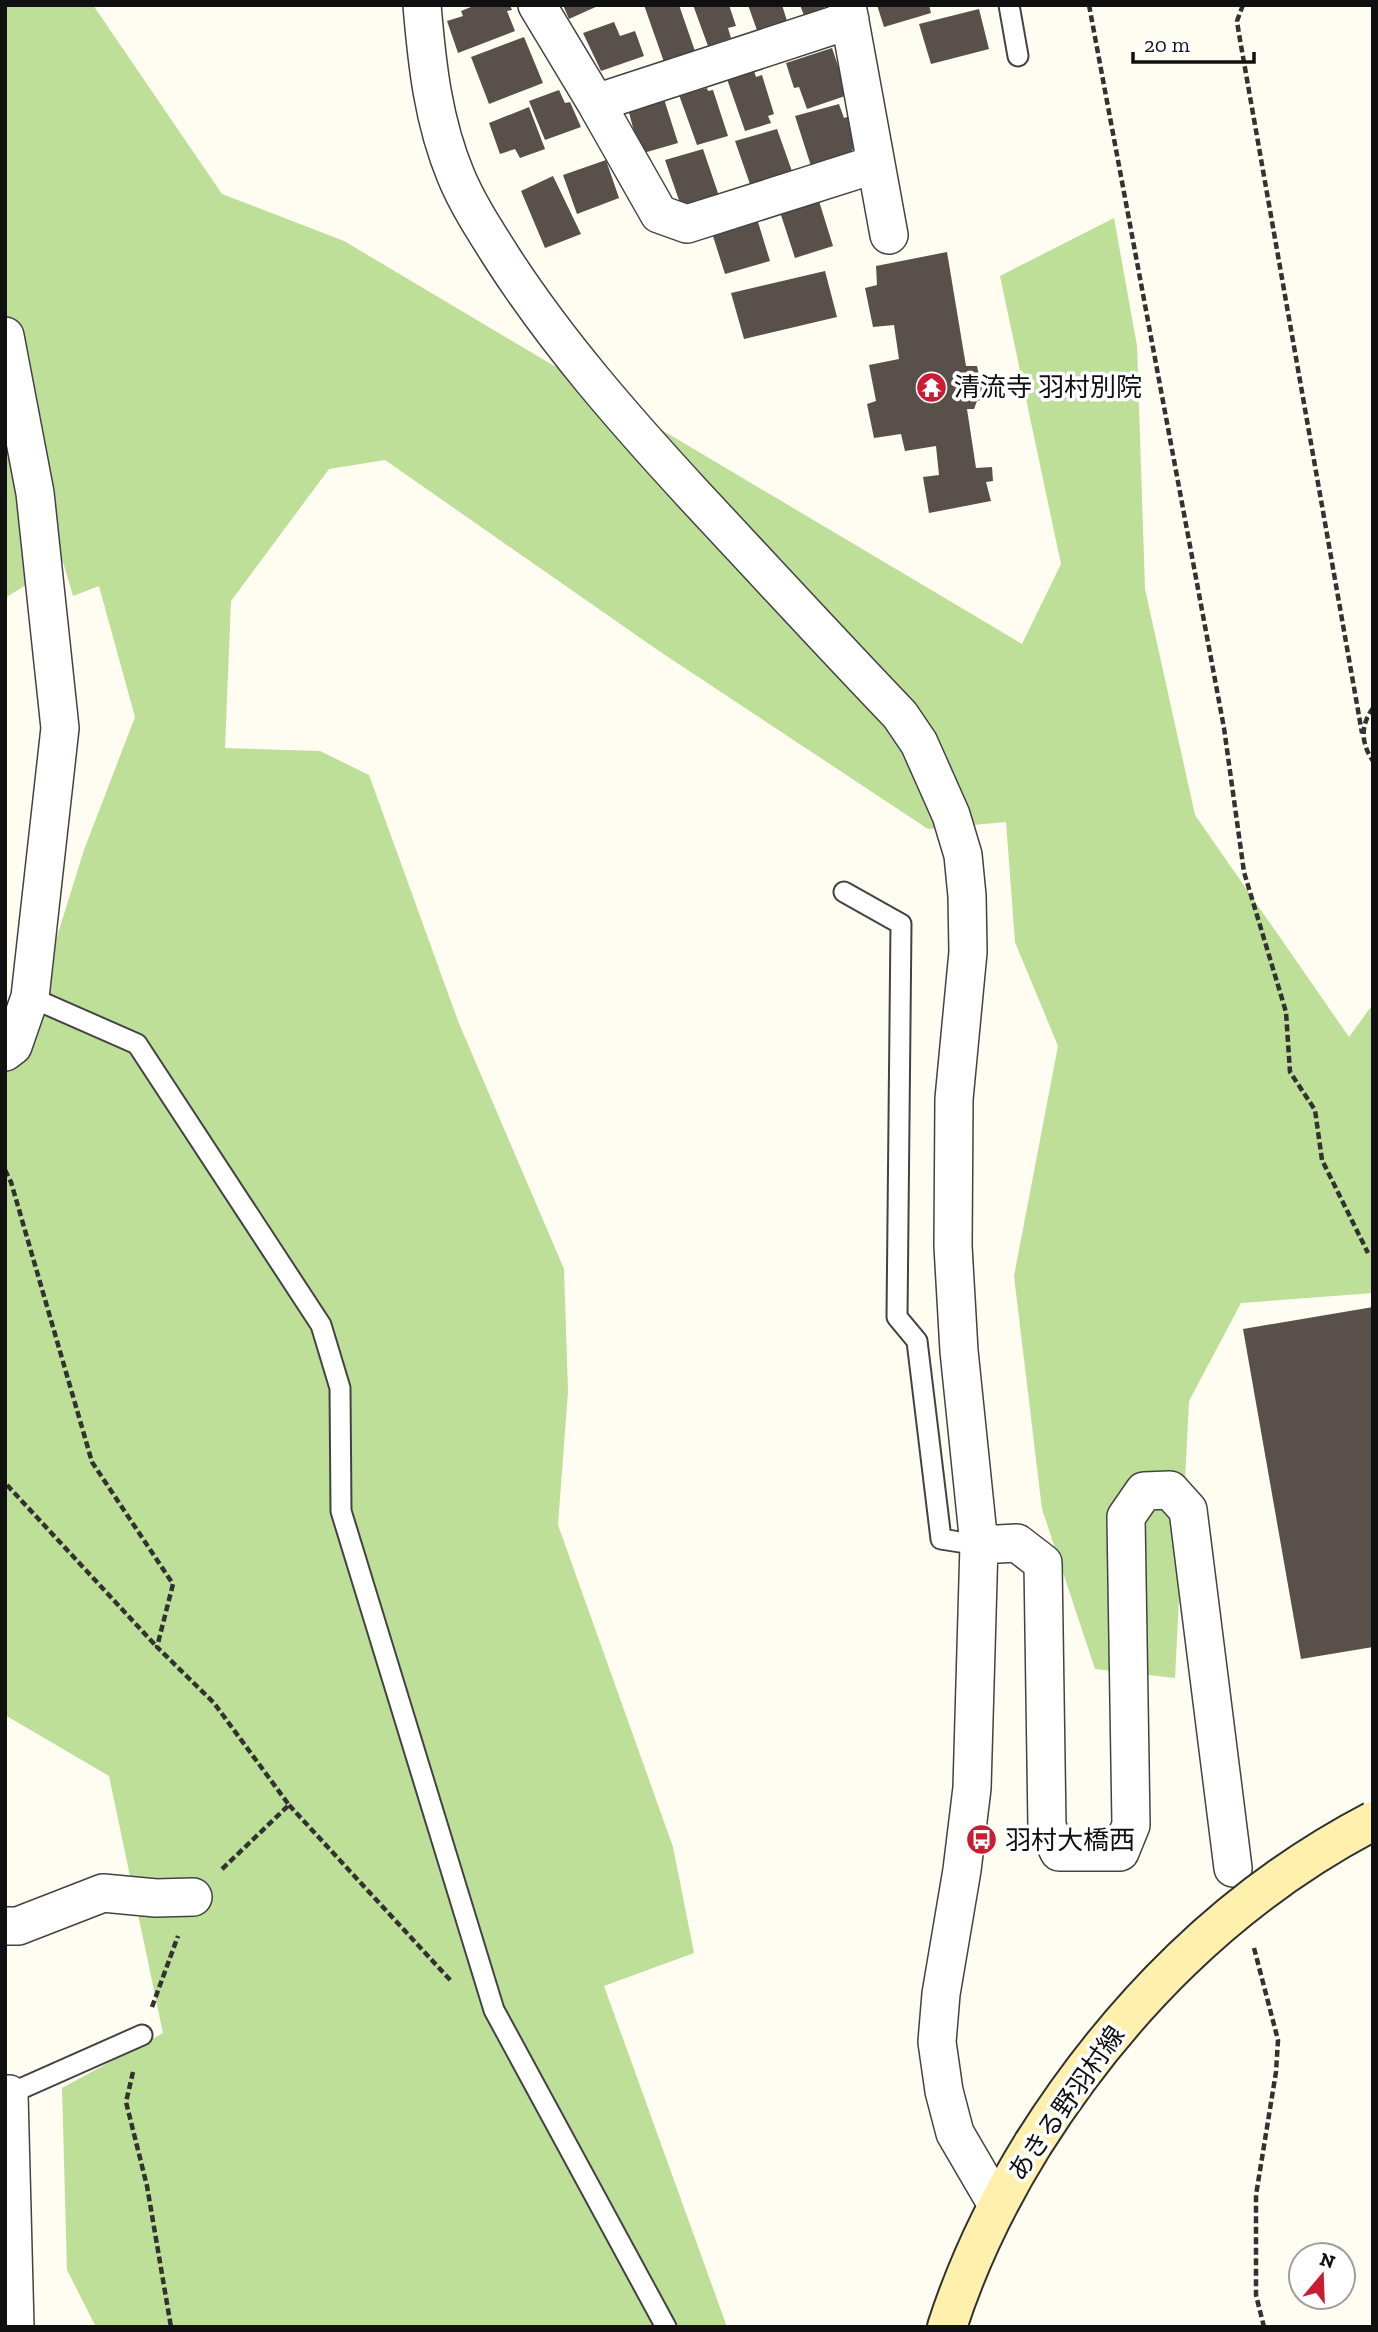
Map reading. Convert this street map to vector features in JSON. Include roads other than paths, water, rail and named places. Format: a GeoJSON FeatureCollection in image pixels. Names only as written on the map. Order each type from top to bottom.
{"type":"FeatureCollection","features":[{"type":"Feature","properties":{"kind":"main road","name":"あきる野羽村線"},"geometry":{"type":"LineString","coordinates":[[947,2327],[966,2272],[998,2206],[1033,2144],[1097,2051],[1174,1966],[1227,1917],[1306,1860],[1373,1821]]}},
{"type":"Feature","properties":{"kind":"street"},"geometry":{"type":"LineString","coordinates":[[422,5],[427,67],[438,125],[457,177],[481,224],[526,295],[578,363],[652,448],[900,715],[926,755],[951,815],[963,855],[968,952],[954,1098],[953,1246],[959,1351],[979,1545],[972,1788],[941,1994],[937,2042],[944,2091],[955,2133],[998,2206]]}},
{"type":"Feature","properties":{"kind":"street"},"geometry":{"type":"LineString","coordinates":[[537,5],[659,214],[687,224],[876,164]]}},
{"type":"Feature","properties":{"kind":"street"},"geometry":{"type":"LineString","coordinates":[[596,103],[849,13],[889,235]]}},
{"type":"Feature","properties":{"kind":"street"},"geometry":{"type":"LineString","coordinates":[[5,336],[35,493],[60,728],[30,997],[13,1046],[5,1052]]}},
{"type":"Feature","properties":{"kind":"street"},"geometry":{"type":"LineString","coordinates":[[979,1545],[1017,1543],[1043,1563],[1046,1827],[1059,1852],[1120,1852],[1131,1825],[1126,1517],[1144,1491],[1170,1490],[1188,1510],[1233,1868]]}},
{"type":"Feature","properties":{"kind":"street"},"geometry":{"type":"LineString","coordinates":[[5,1926],[18,1926],[103,1893],[156,1898],[193,1897]]}},
{"type":"Feature","properties":{"kind":"street"},"geometry":{"type":"LineString","coordinates":[[7,2094],[11,2310]]}},
{"type":"Feature","properties":{"kind":"lane"},"geometry":{"type":"LineString","coordinates":[[1009,5],[1018,56]]}},
{"type":"Feature","properties":{"kind":"lane"},"geometry":{"type":"LineString","coordinates":[[844,892],[901,924],[897,1317],[917,1341],[941,1539],[979,1545]]}},
{"type":"Feature","properties":{"kind":"lane"},"geometry":{"type":"LineString","coordinates":[[30,997],[137,1044],[321,1325],[340,1388],[341,1511],[494,2010],[666,2327]]}},
{"type":"Feature","properties":{"kind":"lane"},"geometry":{"type":"LineString","coordinates":[[7,2094],[142,2035]]}},
{"type":"Feature","properties":{"kind":"place","name":"清流寺 羽村別院"},"geometry":{"type":"Point","coordinates":[931,387]}},
{"type":"Feature","properties":{"kind":"place","name":"羽村大橋西"},"geometry":{"type":"Point","coordinates":[982,1840]}}]}
